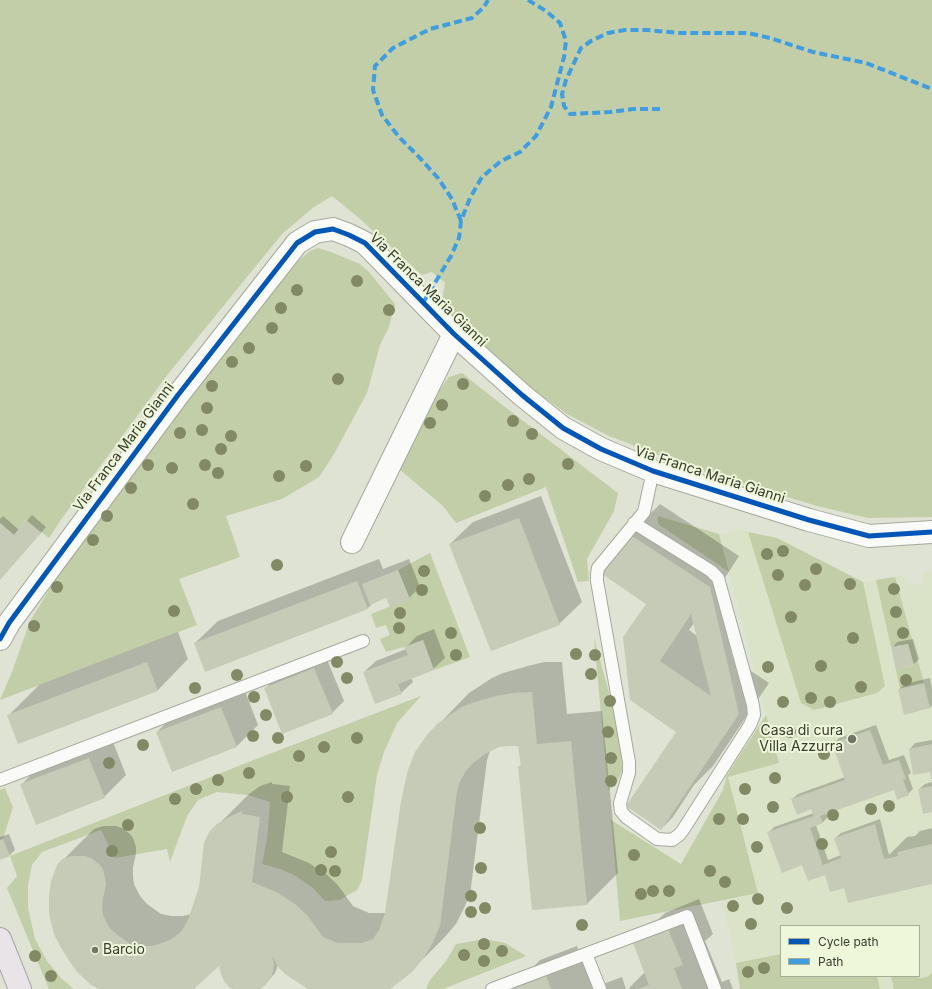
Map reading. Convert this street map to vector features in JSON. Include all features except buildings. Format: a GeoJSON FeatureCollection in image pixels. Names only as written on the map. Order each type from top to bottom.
{"type":"FeatureCollection","features":[{"type":"Feature","properties":{"kind":"main road"},"geometry":{"type":"LineString","coordinates":[[0,939],[20,989]]}},
{"type":"Feature","properties":{"kind":"street","name":"Via Franca Maria Gianni"},"geometry":{"type":"LineString","coordinates":[[3,631],[178,395],[297,243],[315,232],[333,229],[365,243],[454,334],[522,394],[563,428],[601,449],[653,471],[809,520],[869,536],[932,532]]}},
{"type":"Feature","properties":{"kind":"street"},"geometry":{"type":"LineString","coordinates":[[352,542],[454,334]]}},
{"type":"Feature","properties":{"kind":"lane"},"geometry":{"type":"LineString","coordinates":[[634,523],[712,571],[718,578],[753,705],[754,715],[750,726],[684,830],[672,840],[657,839],[626,817],[621,811],[620,803],[629,774],[629,762],[596,581],[598,568],[634,523],[644,512],[653,471]]}},
{"type":"Feature","properties":{"kind":"lane"},"geometry":{"type":"LineString","coordinates":[[0,780],[363,640]]}},
{"type":"Feature","properties":{"kind":"lane"},"geometry":{"type":"LineString","coordinates":[[492,989],[687,916],[715,989]]}},
{"type":"Feature","properties":{"kind":"lane"},"geometry":{"type":"LineString","coordinates":[[586,954],[600,989]]}},
{"type":"Feature","properties":{"kind":"shaded area"},"geometry":{"type":"Polygon","coordinates":[[[0,0],[932,0],[932,517],[868,518],[817,506],[686,466],[607,435],[567,414],[522,381],[441,305],[445,283],[432,272],[422,275],[359,218],[332,196],[314,207],[282,234],[168,374],[49,538],[26,520],[14,535],[0,523],[0,0]]]}},
{"type":"Feature","properties":{"kind":"shaded area"},"geometry":{"type":"Polygon","coordinates":[[[318,248],[360,264],[369,272],[395,304],[389,327],[380,345],[367,393],[334,454],[319,477],[282,499],[226,516],[240,557],[179,579],[197,625],[0,700],[12,672],[30,621],[61,571],[238,332],[300,259],[310,251],[318,248]]]}},
{"type":"Feature","properties":{"kind":"shaded area"},"geometry":{"type":"Polygon","coordinates":[[[462,373],[618,493],[614,511],[587,559],[589,581],[578,582],[546,487],[456,523],[443,506],[399,469],[441,388],[449,377],[462,373]]]}},
{"type":"Feature","properties":{"kind":"shaded area"},"geometry":{"type":"Polygon","coordinates":[[[658,516],[719,534],[729,572],[658,524],[658,516]]]}},
{"type":"Feature","properties":{"kind":"shaded area","name":"Casa di cura Villa Azzurra"},"geometry":{"type":"Polygon","coordinates":[[[737,529],[777,538],[863,582],[904,575],[910,586],[924,583],[922,573],[932,571],[932,989],[740,989],[736,963],[722,901],[758,893],[728,777],[779,763],[719,534],[737,529]]]}},
{"type":"Feature","properties":{"kind":"shaded area"},"geometry":{"type":"Polygon","coordinates":[[[748,532],[777,538],[863,582],[885,686],[877,693],[814,710],[801,703],[748,532]]]}},
{"type":"Feature","properties":{"kind":"shaded area"},"geometry":{"type":"Polygon","coordinates":[[[430,553],[470,657],[434,670],[423,640],[386,652],[380,639],[390,635],[386,625],[376,628],[371,614],[409,599],[398,570],[430,553]]]}},
{"type":"Feature","properties":{"kind":"shaded area"},"geometry":{"type":"Polygon","coordinates":[[[895,577],[924,683],[900,689],[896,670],[914,665],[908,644],[891,647],[876,580],[895,577]]]}},
{"type":"Feature","properties":{"kind":"shaded area"},"geometry":{"type":"Polygon","coordinates":[[[594,638],[617,722],[621,749],[622,771],[615,786],[608,790],[594,638]]]}},
{"type":"Feature","properties":{"kind":"shaded area"},"geometry":{"type":"Polygon","coordinates":[[[421,696],[397,723],[384,752],[377,775],[362,880],[357,890],[339,900],[325,901],[313,888],[294,875],[262,864],[267,839],[270,802],[248,795],[217,792],[198,800],[187,816],[170,862],[167,849],[115,858],[101,830],[42,852],[32,865],[28,885],[28,908],[35,939],[47,961],[61,978],[74,989],[49,989],[7,888],[17,876],[10,856],[421,696]]]}},
{"type":"Feature","properties":{"kind":"shaded area"},"geometry":{"type":"Polygon","coordinates":[[[766,715],[779,763],[728,777],[758,893],[620,921],[611,820],[681,864],[723,790],[727,775],[766,715]]]}},
{"type":"Feature","properties":{"kind":"shaded area"},"geometry":{"type":"Polygon","coordinates":[[[5,788],[13,807],[3,839],[0,840],[0,790],[5,788]]]}},
{"type":"Feature","properties":{"kind":"shaded area"},"geometry":{"type":"Polygon","coordinates":[[[485,939],[505,943],[526,956],[443,989],[426,989],[430,980],[446,961],[456,944],[485,939]]]}},
{"type":"Feature","properties":{"kind":"shaded area"},"geometry":{"type":"Polygon","coordinates":[[[780,954],[780,977],[877,977],[880,989],[740,989],[736,963],[780,954]]]}},
{"type":"Feature","properties":{"kind":"shaded area"},"geometry":{"type":"Polygon","coordinates":[[[932,973],[932,989],[894,989],[891,977],[920,978],[927,977],[932,973]]]}},
{"type":"Feature","properties":{"kind":"marked path"},"geometry":{"type":"LineString","coordinates":[[461,221],[452,199],[438,178],[399,137],[382,115],[373,90],[375,66],[393,48],[430,29],[472,18],[484,7],[488,0]]}},
{"type":"Feature","properties":{"kind":"marked path"},"geometry":{"type":"LineString","coordinates":[[423,303],[451,256],[459,238],[461,221],[470,198],[482,177],[501,161],[520,152],[536,136],[551,107],[564,57],[566,41],[560,23],[546,11],[528,0]]}},
{"type":"Feature","properties":{"kind":"marked path"},"geometry":{"type":"LineString","coordinates":[[660,109],[633,109],[570,114],[564,106],[562,94],[566,80],[581,48],[591,41],[608,33],[625,30],[647,30],[679,33],[748,33],[770,38],[813,52],[866,63],[932,89]]}},
{"type":"Feature","properties":{"kind":"cycle path"},"geometry":{"type":"LineString","coordinates":[[0,639],[9,623],[178,395],[297,243],[315,232],[333,229],[365,243],[454,334],[522,395],[563,428],[601,449],[653,471],[809,520],[869,536],[932,532]]}},
{"type":"Feature","properties":{"kind":"place","name":"Casa di cura Villa Azzurra"},"geometry":{"type":"Point","coordinates":[852,739]}},
{"type":"Feature","properties":{"kind":"place","name":"Barcio"},"geometry":{"type":"Point","coordinates":[95,950]}}]}
